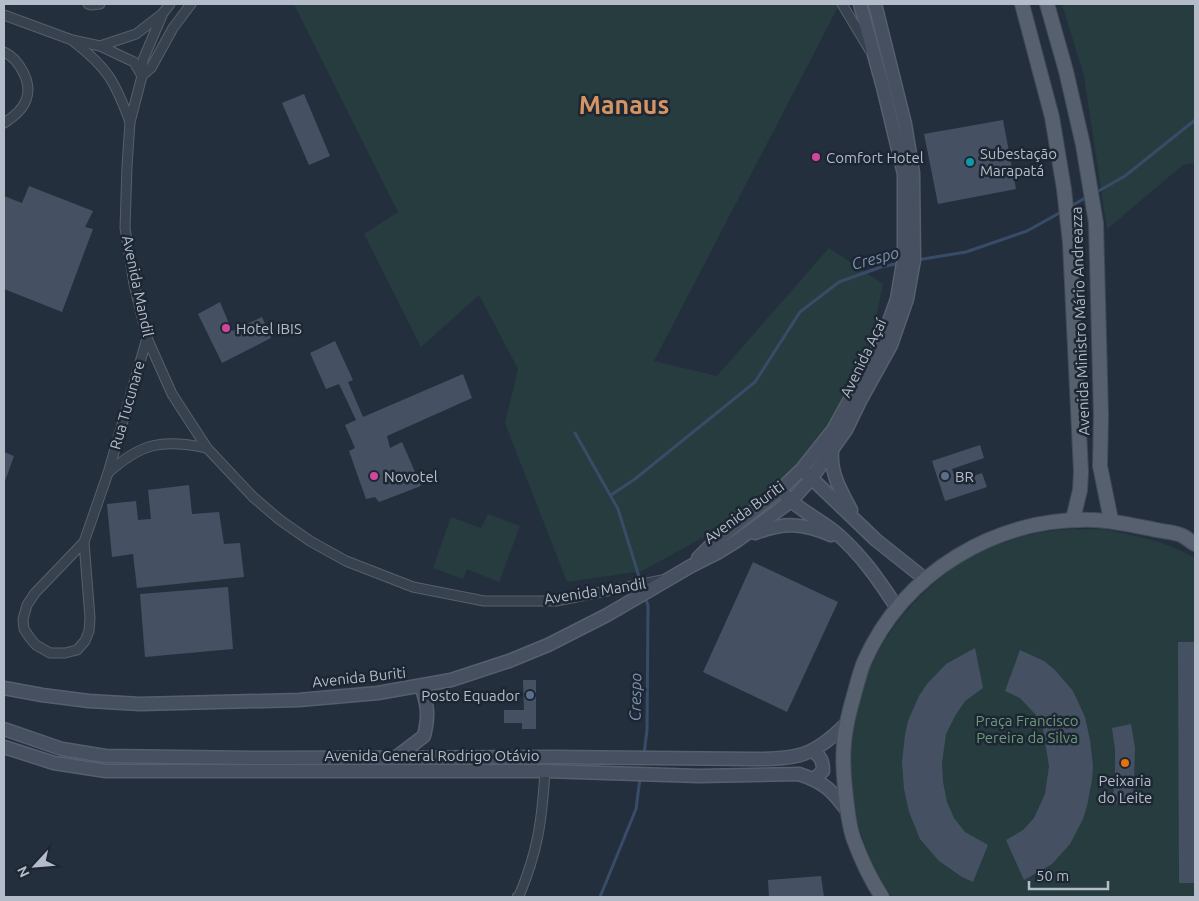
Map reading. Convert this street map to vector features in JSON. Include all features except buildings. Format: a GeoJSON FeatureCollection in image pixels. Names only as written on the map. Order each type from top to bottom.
{"type":"FeatureCollection","features":[{"type":"Feature","properties":{"kind":"main road","name":"Avenida Açaí"},"geometry":{"type":"LineString","coordinates":[[802,469],[836,426],[882,341],[897,298],[904,256],[904,174],[877,62],[860,4]]}},
{"type":"Feature","properties":{"kind":"main road","name":"Avenida Açaí"},"geometry":{"type":"LineString","coordinates":[[811,479],[846,430],[891,344],[907,299],[914,260],[913,173],[906,124],[875,4]]}},
{"type":"Feature","properties":{"kind":"main road","name":"Avenida Ministro Mário Andreazza"},"geometry":{"type":"LineString","coordinates":[[1022,4],[1052,117],[1064,189],[1070,242],[1081,472],[1080,490],[1073,519]]}},
{"type":"Feature","properties":{"kind":"main road","name":"Avenida Ministro Mário Andreazza"},"geometry":{"type":"LineString","coordinates":[[1048,4],[1081,136],[1096,223],[1101,415],[1100,466],[1111,520]]}},
{"type":"Feature","properties":{"kind":"main road"},"geometry":{"type":"LineString","coordinates":[[832,451],[831,462],[838,488],[858,524]]}},
{"type":"Feature","properties":{"kind":"main road"},"geometry":{"type":"LineString","coordinates":[[802,469],[858,524],[925,579]]}},
{"type":"Feature","properties":{"kind":"main road","name":"Avenida Buriti"},"geometry":{"type":"LineString","coordinates":[[691,566],[714,542],[780,490],[802,469]]}},
{"type":"Feature","properties":{"kind":"main road","name":"Avenida Buriti"},"geometry":{"type":"LineString","coordinates":[[4,688],[89,701],[140,704],[299,700],[378,694],[452,680],[509,661],[607,615],[738,540],[791,501],[811,479]]}},
{"type":"Feature","properties":{"kind":"main road"},"geometry":{"type":"LineString","coordinates":[[780,490],[791,501],[820,520],[853,548],[873,572],[898,608]]}},
{"type":"Feature","properties":{"kind":"main road"},"geometry":{"type":"LineString","coordinates":[[882,897],[853,839],[843,768],[846,724],[863,664],[878,635],[898,608],[936,570],[987,540],[1029,525],[1073,519],[1111,520],[1182,535],[1195,544]]}},
{"type":"Feature","properties":{"kind":"main road"},"geometry":{"type":"LineString","coordinates":[[738,540],[773,526],[797,525],[814,528],[844,540]]}},
{"type":"Feature","properties":{"kind":"main road"},"geometry":{"type":"LineString","coordinates":[[396,758],[424,736],[428,720],[428,705],[421,686]]}},
{"type":"Feature","properties":{"kind":"main road","name":"Avenida General Rodrigo Otávio"},"geometry":{"type":"LineString","coordinates":[[4,729],[62,749],[105,756],[784,759],[799,757],[813,751],[846,724]]}},
{"type":"Feature","properties":{"kind":"main road"},"geometry":{"type":"LineString","coordinates":[[4,737],[26,744],[36,741]]}},
{"type":"Feature","properties":{"kind":"main road","name":"Avenida General Rodrigo Otávio"},"geometry":{"type":"LineString","coordinates":[[4,748],[54,763],[106,771],[545,771],[699,776],[799,774],[814,779],[826,786],[848,812]]}},
{"type":"Feature","properties":{"kind":"main road"},"geometry":{"type":"LineString","coordinates":[[813,751],[819,755],[823,763],[823,771],[814,779]]}},
{"type":"Feature","properties":{"kind":"street"},"geometry":{"type":"LineString","coordinates":[[88,4],[100,4]]}},
{"type":"Feature","properties":{"kind":"street","name":"Avenida Mandil"},"geometry":{"type":"LineString","coordinates":[[170,4],[162,13],[143,60],[142,76],[130,122],[125,228],[134,284],[147,338],[172,394],[207,448],[253,497],[280,520],[310,541],[346,561],[413,587],[484,601],[556,601],[672,578]]}},
{"type":"Feature","properties":{"kind":"street","name":"Avenida Mandil"},"geometry":{"type":"LineString","coordinates":[[142,76],[151,68],[173,28],[191,4]]}},
{"type":"Feature","properties":{"kind":"street"},"geometry":{"type":"LineString","coordinates":[[842,4],[877,62]]}},
{"type":"Feature","properties":{"kind":"street"},"geometry":{"type":"LineString","coordinates":[[100,46],[136,34],[162,13]]}},
{"type":"Feature","properties":{"kind":"street"},"geometry":{"type":"LineString","coordinates":[[4,15],[72,40],[100,46],[134,62],[142,76]]}},
{"type":"Feature","properties":{"kind":"street"},"geometry":{"type":"LineString","coordinates":[[72,40],[94,57],[111,77],[130,122]]}},
{"type":"Feature","properties":{"kind":"street"},"geometry":{"type":"LineString","coordinates":[[4,52],[16,61],[28,87],[26,100],[19,111],[4,123]]}},
{"type":"Feature","properties":{"kind":"street","name":"Rua Tucunare"},"geometry":{"type":"LineString","coordinates":[[84,542],[35,593],[27,605],[23,619],[24,628],[30,638],[50,653],[65,653],[77,650],[85,641],[89,631],[90,618],[84,542],[108,473],[147,338]]}},
{"type":"Feature","properties":{"kind":"street","name":"Rua Tucunare"},"geometry":{"type":"LineString","coordinates":[[108,473],[121,461],[152,445],[169,443],[207,448]]}},
{"type":"Feature","properties":{"kind":"street"},"geometry":{"type":"LineString","coordinates":[[518,897],[529,872],[537,845],[543,813],[545,771]]}},
{"type":"Feature","properties":{"kind":"green space"},"geometry":{"type":"Polygon","coordinates":[[[294,4],[835,4],[838,7],[654,361],[717,376],[829,248],[883,284],[871,340],[838,413],[790,472],[717,530],[642,571],[567,582],[505,423],[518,369],[479,295],[421,347],[364,234],[398,212],[294,4]]]}},
{"type":"Feature","properties":{"kind":"green space"},"geometry":{"type":"Polygon","coordinates":[[[1062,4],[1195,4],[1195,163],[1183,165],[1107,229],[1084,76],[1062,4]]]}},
{"type":"Feature","properties":{"kind":"green space"},"geometry":{"type":"Polygon","coordinates":[[[488,514],[520,526],[499,582],[467,569],[463,579],[433,568],[451,517],[481,528],[488,514]]]}},
{"type":"Feature","properties":{"kind":"green space","name":"Praça Francisco Pereira da Silva"},"geometry":{"type":"Polygon","coordinates":[[[1102,529],[1138,536],[1161,543],[1195,558],[1195,897],[892,897],[871,859],[857,819],[850,778],[851,736],[860,696],[875,657],[898,621],[928,589],[952,569],[973,556],[990,548],[1029,535],[1060,530],[1102,529]]]}},
{"type":"Feature","properties":{"kind":"waterway","name":"Crespo"},"geometry":{"type":"LineString","coordinates":[[1095,193],[1125,176],[1195,120]]}},
{"type":"Feature","properties":{"kind":"waterway","name":"Crespo"},"geometry":{"type":"LineString","coordinates":[[1071,206],[1087,197]]}},
{"type":"Feature","properties":{"kind":"waterway","name":"Crespo"},"geometry":{"type":"LineString","coordinates":[[917,260],[966,252],[1027,231],[1063,211]]}},
{"type":"Feature","properties":{"kind":"waterway","name":"Crespo"},"geometry":{"type":"LineString","coordinates":[[611,495],[635,479],[755,382],[800,312],[839,282],[881,267],[901,263]]}},
{"type":"Feature","properties":{"kind":"waterway","name":"Crespo"},"geometry":{"type":"LineString","coordinates":[[575,433],[618,509],[641,583]]}},
{"type":"Feature","properties":{"kind":"waterway","name":"Crespo"},"geometry":{"type":"LineString","coordinates":[[644,754],[647,730],[648,606],[645,596]]}},
{"type":"Feature","properties":{"kind":"waterway","name":"Crespo"},"geometry":{"type":"LineString","coordinates":[[600,897],[636,809],[640,778]]}},
{"type":"Feature","properties":{"kind":"place","name":"Comfort Hotel"},"geometry":{"type":"Point","coordinates":[816,157]}},
{"type":"Feature","properties":{"kind":"place","name":"Subestação Marapatá"},"geometry":{"type":"Point","coordinates":[970,162]}},
{"type":"Feature","properties":{"kind":"place","name":"Hotel IBIS"},"geometry":{"type":"Point","coordinates":[226,328]}},
{"type":"Feature","properties":{"kind":"place","name":"Novotel"},"geometry":{"type":"Point","coordinates":[374,476]}},
{"type":"Feature","properties":{"kind":"place","name":"BR"},"geometry":{"type":"Point","coordinates":[945,476]}},
{"type":"Feature","properties":{"kind":"place","name":"Posto Equador"},"geometry":{"type":"Point","coordinates":[530,695]}},
{"type":"Feature","properties":{"kind":"place","name":"Peixaria do Leite"},"geometry":{"type":"Point","coordinates":[1125,763]}},
{"type":"Feature","properties":{"kind":"district","name":"Manaus"},"geometry":{"type":"Point","coordinates":[624,105]}}]}
